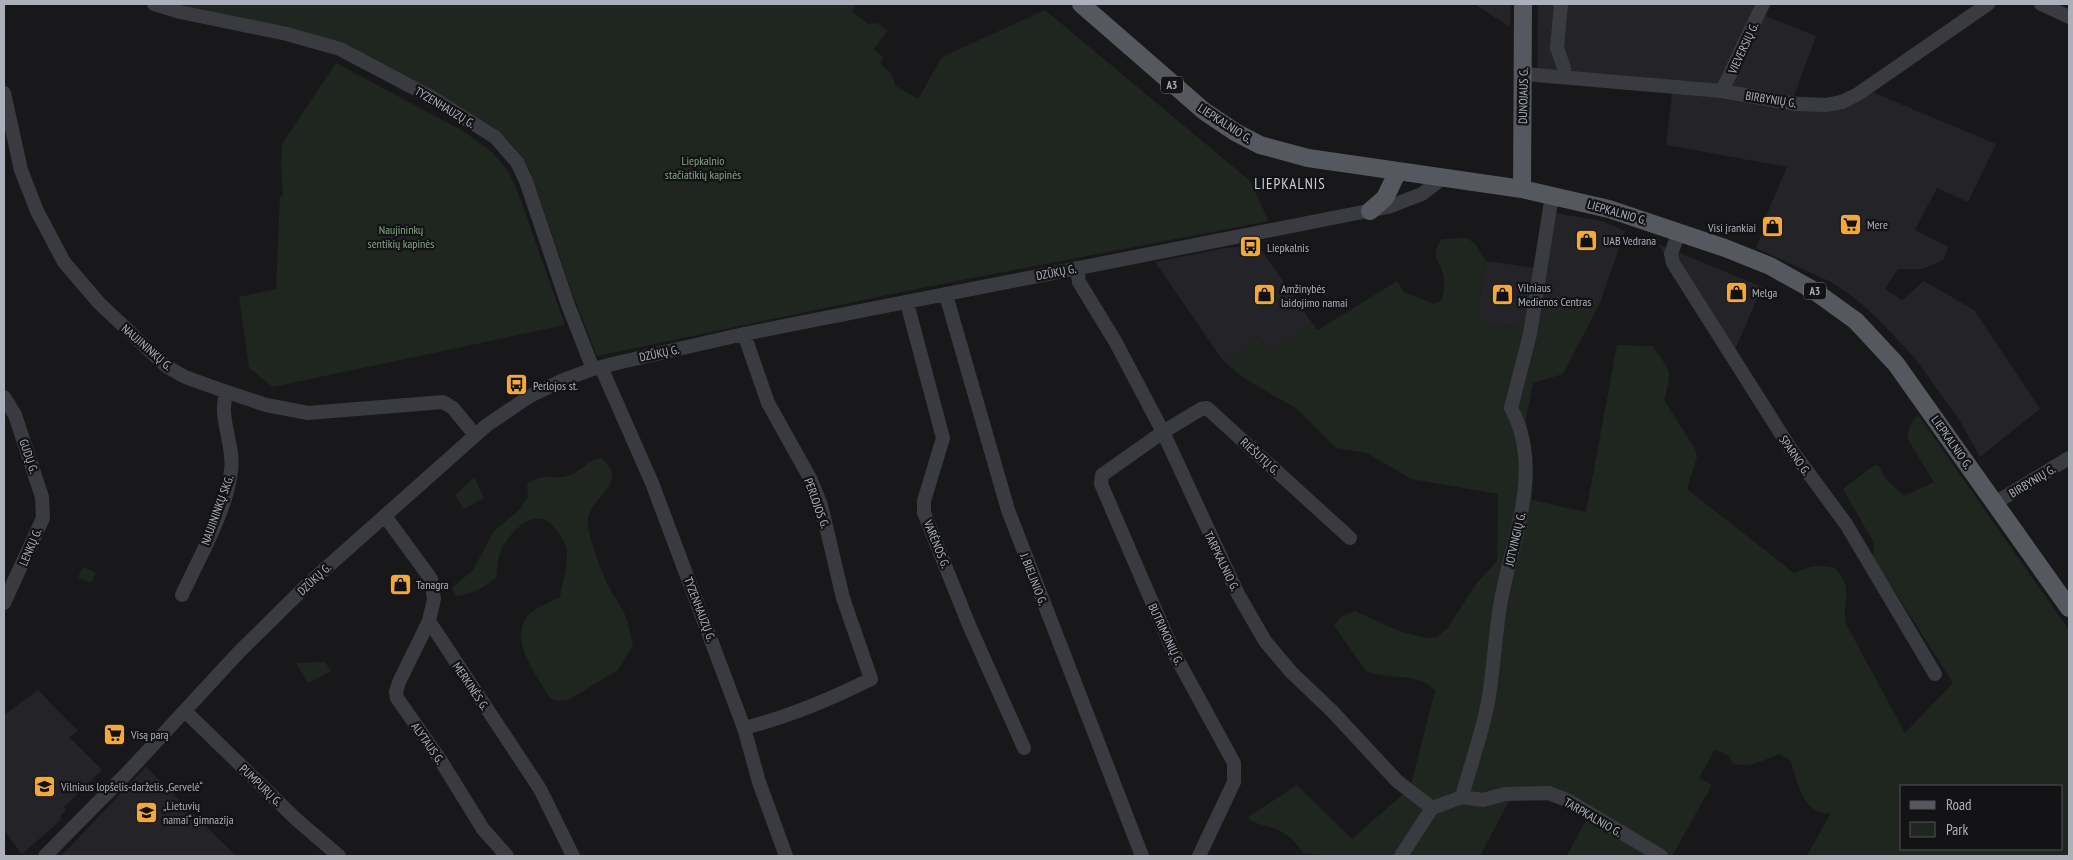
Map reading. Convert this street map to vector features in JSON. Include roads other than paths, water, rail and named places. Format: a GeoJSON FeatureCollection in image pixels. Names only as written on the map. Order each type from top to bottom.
{"type":"FeatureCollection","features":[{"type":"Feature","properties":{"kind":"main road","name":"LIEPKALNIO G."},"geometry":{"type":"LineString","coordinates":[[1081,4],[1204,111],[1235,132],[1260,145],[1308,158],[1522,189],[1632,216],[1725,248],[1789,276],[1830,300],[1856,322],[1896,364],[2069,608]]}},
{"type":"Feature","properties":{"kind":"main road","name":"DUNOJAUS G."},"geometry":{"type":"LineString","coordinates":[[1522,189],[1523,4]]}},
{"type":"Feature","properties":{"kind":"main road"},"geometry":{"type":"LineString","coordinates":[[1370,211],[1385,198],[1398,171]]}},
{"type":"Feature","properties":{"kind":"street","name":"TYZENHAUZŲ G."},"geometry":{"type":"LineString","coordinates":[[154,4],[180,12],[287,34],[340,49],[431,97],[494,137],[517,162],[526,181],[568,305],[652,483],[744,728],[759,782],[786,856]]}},
{"type":"Feature","properties":{"kind":"street"},"geometry":{"type":"LineString","coordinates":[[1561,4],[1557,48],[1564,68],[1564,76]]}},
{"type":"Feature","properties":{"kind":"street","name":"VIEVERSIŲ G."},"geometry":{"type":"LineString","coordinates":[[1722,92],[1763,4]]}},
{"type":"Feature","properties":{"kind":"street","name":"BIRBYNIŲ G."},"geometry":{"type":"LineString","coordinates":[[1524,74],[1564,76],[1722,92],[1795,104],[1826,105],[1838,103],[1858,94],[1988,4]]}},
{"type":"Feature","properties":{"kind":"street"},"geometry":{"type":"LineString","coordinates":[[2040,4],[2069,17]]}},
{"type":"Feature","properties":{"kind":"street","name":"NAUJININKŲ G."},"geometry":{"type":"LineString","coordinates":[[4,93],[21,170],[37,211],[64,262],[99,303],[166,366],[185,376],[266,405],[308,413],[443,402],[453,408],[475,435]]}},
{"type":"Feature","properties":{"kind":"street","name":"DZŪKŲ G."},"geometry":{"type":"LineString","coordinates":[[44,856],[185,711],[239,652],[307,584],[475,435],[530,396],[597,368],[744,334],[1370,211],[1414,198],[1444,177]]}},
{"type":"Feature","properties":{"kind":"street","name":"JOTVINGIŲ G."},"geometry":{"type":"LineString","coordinates":[[1462,797],[1488,703],[1501,600],[1524,503],[1526,454],[1518,421],[1511,408],[1530,334],[1552,195]]}},
{"type":"Feature","properties":{"kind":"street","name":"SPARNO G."},"geometry":{"type":"LineString","coordinates":[[1678,232],[1671,254],[1673,263],[1790,448],[1846,524],[1935,674]]}},
{"type":"Feature","properties":{"kind":"street","name":"TARPKALNIO G."},"geometry":{"type":"LineString","coordinates":[[1077,268],[1080,282],[1115,341],[1163,432],[1238,594],[1265,641],[1291,672],[1332,711],[1397,781],[1432,808]]}},
{"type":"Feature","properties":{"kind":"street","name":"J. BIELINIO G."},"geometry":{"type":"LineString","coordinates":[[946,295],[1008,510],[1142,856]]}},
{"type":"Feature","properties":{"kind":"street","name":"VARĖNOS G."},"geometry":{"type":"LineString","coordinates":[[907,303],[943,438],[924,501],[924,513],[969,625],[1024,748]]}},
{"type":"Feature","properties":{"kind":"street","name":"PERLOJOS G."},"geometry":{"type":"LineString","coordinates":[[744,334],[768,403],[811,480],[821,505],[843,598],[871,680],[834,698],[784,717],[744,728]]}},
{"type":"Feature","properties":{"kind":"street","name":"NAUJININKŲ SKG."},"geometry":{"type":"LineString","coordinates":[[182,596],[211,533],[230,480],[231,447],[224,400],[227,392]]}},
{"type":"Feature","properties":{"kind":"street","name":"GUDŲ G."},"geometry":{"type":"LineString","coordinates":[[4,397],[15,415],[38,484],[42,497],[43,518]]}},
{"type":"Feature","properties":{"kind":"street","name":"RIEŠUTŲ G."},"geometry":{"type":"LineString","coordinates":[[1163,432],[1201,409],[1210,410],[1350,538]]}},
{"type":"Feature","properties":{"kind":"street","name":"BUTRIMONIŲ G."},"geometry":{"type":"LineString","coordinates":[[1163,432],[1102,475],[1101,484],[1174,653],[1234,764],[1234,782],[1199,856]]}},
{"type":"Feature","properties":{"kind":"street","name":"BIRBYNIŲ G."},"geometry":{"type":"LineString","coordinates":[[1995,503],[2069,458]]}},
{"type":"Feature","properties":{"kind":"street"},"geometry":{"type":"LineString","coordinates":[[385,516],[431,579],[434,599],[429,621]]}},
{"type":"Feature","properties":{"kind":"street","name":"LENKŲ G."},"geometry":{"type":"LineString","coordinates":[[4,604],[43,518]]}},
{"type":"Feature","properties":{"kind":"street","name":"ALYTAUS G."},"geometry":{"type":"LineString","coordinates":[[429,621],[399,682],[396,692],[397,698],[441,761],[483,829],[507,856]]}},
{"type":"Feature","properties":{"kind":"street","name":"MERKINĖS G."},"geometry":{"type":"LineString","coordinates":[[429,621],[540,789],[573,856]]}},
{"type":"Feature","properties":{"kind":"street","name":"PUMPURŲ G."},"geometry":{"type":"LineString","coordinates":[[185,711],[297,820],[339,856]]}},
{"type":"Feature","properties":{"kind":"street","name":"TARPKALNIO G."},"geometry":{"type":"LineString","coordinates":[[1462,797],[1483,800],[1505,794],[1548,793],[1567,800],[1661,856]]}},
{"type":"Feature","properties":{"kind":"street"},"geometry":{"type":"LineString","coordinates":[[1402,856],[1432,808],[1462,797]]}},
{"type":"Feature","properties":{"kind":"place","name":"Mere"},"geometry":{"type":"Point","coordinates":[1851,224]}},
{"type":"Feature","properties":{"kind":"place","name":"Visi įrankiai"},"geometry":{"type":"Point","coordinates":[1772,227]}},
{"type":"Feature","properties":{"kind":"place","name":"UAB Vedrana"},"geometry":{"type":"Point","coordinates":[1587,240]}},
{"type":"Feature","properties":{"kind":"place","name":"Liepkalnis"},"geometry":{"type":"Point","coordinates":[1251,247]}},
{"type":"Feature","properties":{"kind":"place","name":"Melga"},"geometry":{"type":"Point","coordinates":[1736,292]}},
{"type":"Feature","properties":{"kind":"place","name":"Vilniaus Medienos Centras"},"geometry":{"type":"Point","coordinates":[1502,294]}},
{"type":"Feature","properties":{"kind":"place","name":"Amžinybės laidojimo namai"},"geometry":{"type":"Point","coordinates":[1265,295]}},
{"type":"Feature","properties":{"kind":"place","name":"Perlojos st."},"geometry":{"type":"Point","coordinates":[517,385]}},
{"type":"Feature","properties":{"kind":"place","name":"Tanagra"},"geometry":{"type":"Point","coordinates":[400,584]}},
{"type":"Feature","properties":{"kind":"place","name":"Visą parą"},"geometry":{"type":"Point","coordinates":[115,734]}},
{"type":"Feature","properties":{"kind":"place","name":"Vilniaus lopšelis-darželis „Gervelė“"},"geometry":{"type":"Point","coordinates":[45,786]}},
{"type":"Feature","properties":{"kind":"place","name":"„Lietuvių namai“ gimnazija"},"geometry":{"type":"Point","coordinates":[147,812]}},
{"type":"Feature","properties":{"kind":"district","name":"LIEPKALNIS"},"geometry":{"type":"Point","coordinates":[1290,183]}},
{"type":"Feature","properties":{"kind":"park label","name":"Liepkalnio stačiatikių kapinės"},"geometry":{"type":"Point","coordinates":[703,167]}},
{"type":"Feature","properties":{"kind":"park label","name":"Naujininkų sentikių kapinės"},"geometry":{"type":"Point","coordinates":[401,236]}}]}
